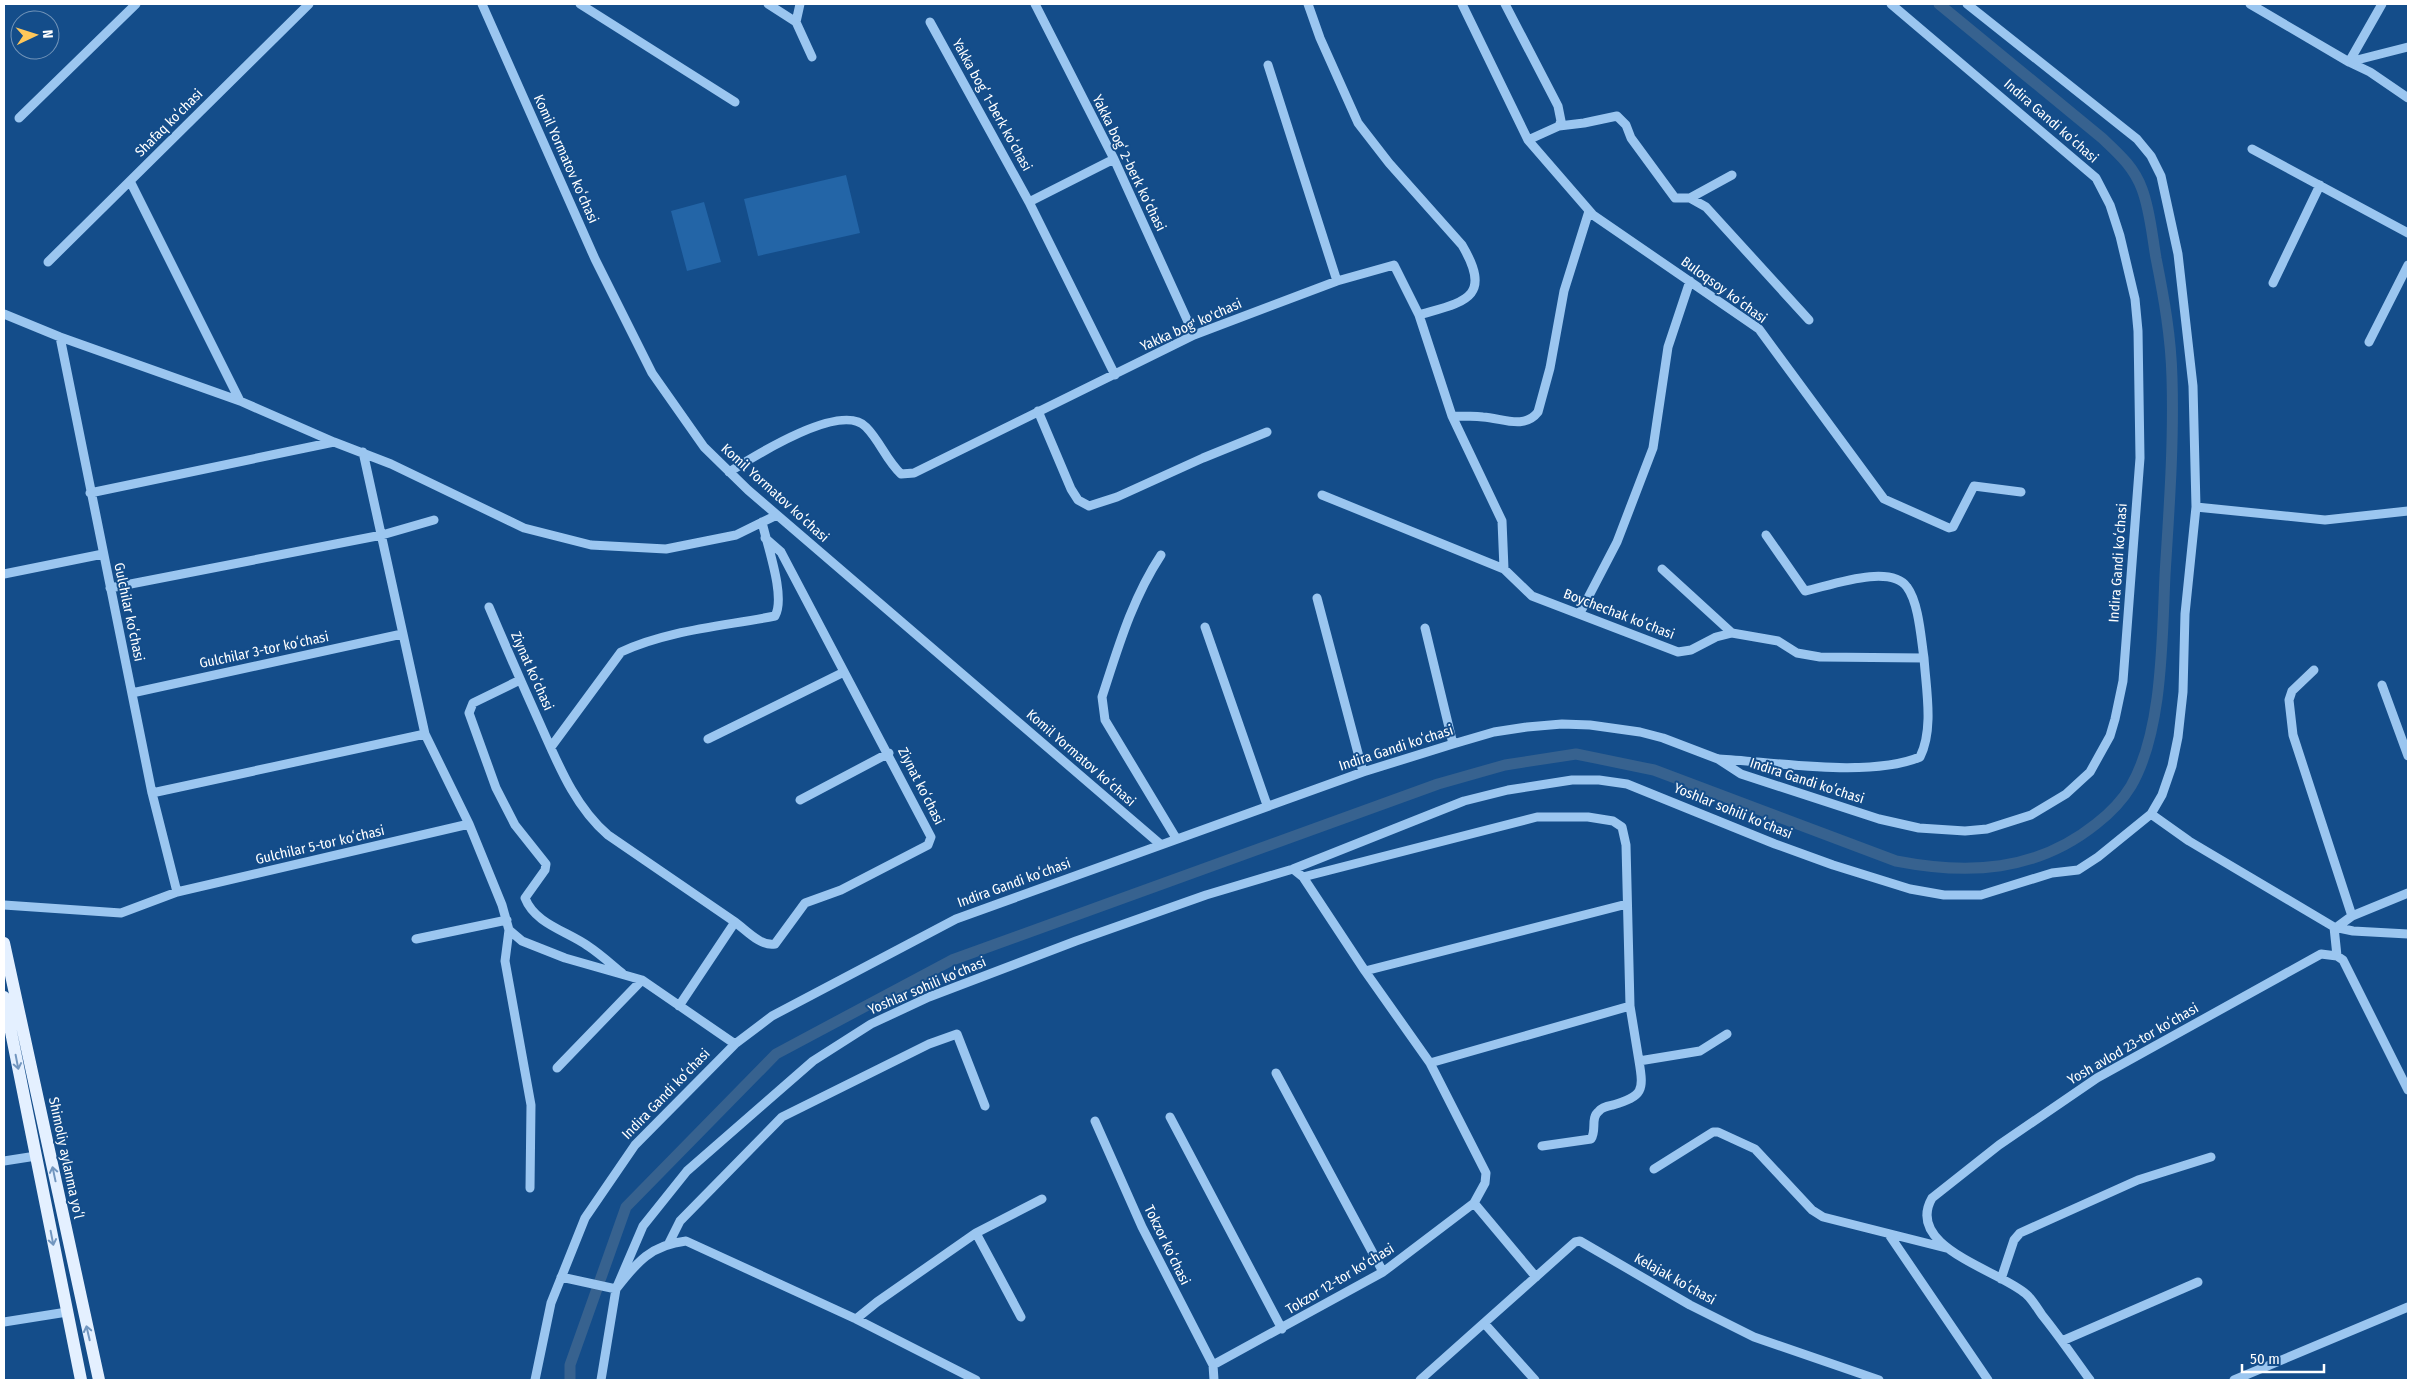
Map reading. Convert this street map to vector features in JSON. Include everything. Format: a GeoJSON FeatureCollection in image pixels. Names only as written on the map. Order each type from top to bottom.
{"type":"FeatureCollection","features":[{"type":"Feature","properties":{"kind":"main road","name":"Shimoliy aylanma yoʻl"},"geometry":{"type":"LineString","coordinates":[[4,943],[20,1009],[99,1380]]}},
{"type":"Feature","properties":{"kind":"main road","name":"Shimoliy aylanma yoʻl"},"geometry":{"type":"LineString","coordinates":[[5,1005],[81,1380]]}},
{"type":"Feature","properties":{"kind":"street"},"geometry":{"type":"LineString","coordinates":[[19,118],[136,4]]}},
{"type":"Feature","properties":{"kind":"street","name":"Shafaq koʻchasi"},"geometry":{"type":"LineString","coordinates":[[48,262],[309,4]]}},
{"type":"Feature","properties":{"kind":"street","name":"Komil Yormatov koʻchasi"},"geometry":{"type":"LineString","coordinates":[[482,4],[596,259],[652,373],[704,447],[777,515],[1160,844]]}},
{"type":"Feature","properties":{"kind":"street"},"geometry":{"type":"LineString","coordinates":[[580,4],[735,102]]}},
{"type":"Feature","properties":{"kind":"street"},"geometry":{"type":"LineString","coordinates":[[768,4],[796,22],[812,57]]}},
{"type":"Feature","properties":{"kind":"street"},"geometry":{"type":"LineString","coordinates":[[796,22],[800,4]]}},
{"type":"Feature","properties":{"kind":"street","name":"Yakka bogʻ 2-berk koʻchasi"},"geometry":{"type":"LineString","coordinates":[[1035,4],[1114,159],[1194,335]]}},
{"type":"Feature","properties":{"kind":"street"},"geometry":{"type":"LineString","coordinates":[[1308,4],[1320,38],[1358,124],[1389,163],[1462,245],[1469,258],[1474,274],[1474,287],[1470,296],[1462,302],[1419,315]]}},
{"type":"Feature","properties":{"kind":"street","name":"Buloqsoy koʻchasi"},"geometry":{"type":"LineString","coordinates":[[1462,4],[1528,140],[1589,211],[1759,329],[1884,499],[1949,528],[1953,527],[1974,486],[2021,492]]}},
{"type":"Feature","properties":{"kind":"street"},"geometry":{"type":"LineString","coordinates":[[1505,4],[1558,106],[1561,121],[1559,126]]}},
{"type":"Feature","properties":{"kind":"street","name":"Indira Gandi koʻchasi"},"geometry":{"type":"LineString","coordinates":[[535,1380],[551,1303],[585,1218],[635,1145],[735,1044],[772,1016],[956,919],[1267,805],[1363,772],[1494,732],[1527,727],[1562,724],[1590,725],[1640,732],[1663,738],[1718,760],[1741,774],[1878,819],[1920,828],[1965,831],[1987,829],[2031,815],[2052,805],[2090,772],[2110,736],[2123,681],[2140,448],[2138,332],[2135,299],[2120,236],[2101,186],[2088,170],[1892,4]]}},
{"type":"Feature","properties":{"kind":"street"},"geometry":{"type":"LineString","coordinates":[[1967,4],[2137,139],[2157,166],[2179,263],[2193,386],[2196,507],[2185,614],[2183,692],[2178,737],[2172,766],[2162,795],[2151,814],[2189,841],[2336,930],[2408,934]]}},
{"type":"Feature","properties":{"kind":"street"},"geometry":{"type":"LineString","coordinates":[[2250,4],[2349,62],[2370,72],[2408,98]]}},
{"type":"Feature","properties":{"kind":"street"},"geometry":{"type":"LineString","coordinates":[[2349,62],[2382,4]]}},
{"type":"Feature","properties":{"kind":"street","name":"Yakka bogʻ 1-berk koʻchasi"},"geometry":{"type":"LineString","coordinates":[[930,22],[1029,202],[1115,375]]}},
{"type":"Feature","properties":{"kind":"street"},"geometry":{"type":"LineString","coordinates":[[2349,62],[2408,47]]}},
{"type":"Feature","properties":{"kind":"street"},"geometry":{"type":"LineString","coordinates":[[1268,65],[1337,280]]}},
{"type":"Feature","properties":{"kind":"street"},"geometry":{"type":"LineString","coordinates":[[1528,140],[1559,126],[1584,124],[1617,116],[1626,125],[1631,138],[1675,198],[1690,198],[1732,175]]}},
{"type":"Feature","properties":{"kind":"street"},"geometry":{"type":"LineString","coordinates":[[2252,150],[2408,233]]}},
{"type":"Feature","properties":{"kind":"street"},"geometry":{"type":"LineString","coordinates":[[1029,202],[1114,159]]}},
{"type":"Feature","properties":{"kind":"street"},"geometry":{"type":"LineString","coordinates":[[130,181],[240,401]]}},
{"type":"Feature","properties":{"kind":"street"},"geometry":{"type":"LineString","coordinates":[[2274,283],[2320,185]]}},
{"type":"Feature","properties":{"kind":"street"},"geometry":{"type":"LineString","coordinates":[[1690,198],[1706,207],[1717,217],[1810,320]]}},
{"type":"Feature","properties":{"kind":"street"},"geometry":{"type":"LineString","coordinates":[[1452,416],[1484,417],[1522,422],[1535,416],[1538,412],[1550,368],[1564,291],[1589,211]]}},
{"type":"Feature","properties":{"kind":"street","name":"Yakka bog' ko'chasi"},"geometry":{"type":"LineString","coordinates":[[729,472],[780,441],[835,421],[848,420],[866,426],[894,468],[901,474],[908,474],[924,469],[1194,335],[1337,280],[1394,265],[1419,315],[1452,416],[1502,521],[1504,569]]}},
{"type":"Feature","properties":{"kind":"street"},"geometry":{"type":"LineString","coordinates":[[2369,342],[2408,265]]}},
{"type":"Feature","properties":{"kind":"street"},"geometry":{"type":"LineString","coordinates":[[1580,613],[1617,542],[1653,448],[1668,347],[1690,281]]}},
{"type":"Feature","properties":{"kind":"street"},"geometry":{"type":"LineString","coordinates":[[4,314],[60,337],[240,401],[334,442],[363,452],[524,528],[591,546],[666,550],[736,535],[777,515]]}},
{"type":"Feature","properties":{"kind":"street","name":"Gulchilar koʻchasi"},"geometry":{"type":"LineString","coordinates":[[60,337],[152,793],[177,892]]}},
{"type":"Feature","properties":{"kind":"street"},"geometry":{"type":"LineString","coordinates":[[1038,411],[1071,489],[1078,500],[1089,506],[1117,498],[1203,458],[1266,432]]}},
{"type":"Feature","properties":{"kind":"street"},"geometry":{"type":"LineString","coordinates":[[90,492],[334,442]]}},
{"type":"Feature","properties":{"kind":"street"},"geometry":{"type":"LineString","coordinates":[[363,452],[425,734],[469,824],[507,920],[509,930],[505,961],[531,1105],[530,1188]]}},
{"type":"Feature","properties":{"kind":"street","name":"Boychechak koʻchasi"},"geometry":{"type":"LineString","coordinates":[[1322,496],[1504,569],[1532,596],[1678,652],[1691,650],[1716,637],[1732,633],[1778,641],[1796,653],[1820,657],[1924,658]]}},
{"type":"Feature","properties":{"kind":"street"},"geometry":{"type":"LineString","coordinates":[[2196,507],[2325,520],[2408,511]]}},
{"type":"Feature","properties":{"kind":"street"},"geometry":{"type":"LineString","coordinates":[[110,588],[382,535],[434,520]]}},
{"type":"Feature","properties":{"kind":"street","name":"Ziynat koʻchasi"},"geometry":{"type":"LineString","coordinates":[[550,747],[621,652],[635,645],[775,616],[780,608],[778,591],[762,522]]}},
{"type":"Feature","properties":{"kind":"street"},"geometry":{"type":"LineString","coordinates":[[1718,760],[1882,767],[1907,763],[1920,757],[1925,746],[1927,712],[1924,658],[1916,611],[1907,587],[1893,577],[1876,576],[1805,591],[1766,535]]}},
{"type":"Feature","properties":{"kind":"street","name":"Ziynat koʻchasi"},"geometry":{"type":"LineString","coordinates":[[489,607],[550,747],[580,805],[592,822],[761,942],[769,945],[775,944],[805,903],[841,890],[928,845],[931,837],[889,753],[781,552],[765,538]]}},
{"type":"Feature","properties":{"kind":"street"},"geometry":{"type":"LineString","coordinates":[[4,574],[103,554]]}},
{"type":"Feature","properties":{"kind":"street"},"geometry":{"type":"LineString","coordinates":[[1161,555],[1145,579],[1122,634],[1102,697],[1102,708],[1105,720],[1176,838]]}},
{"type":"Feature","properties":{"kind":"street"},"geometry":{"type":"LineString","coordinates":[[1662,569],[1732,633]]}},
{"type":"Feature","properties":{"kind":"street"},"geometry":{"type":"LineString","coordinates":[[1317,598],[1363,772]]}},
{"type":"Feature","properties":{"kind":"street"},"geometry":{"type":"LineString","coordinates":[[1205,627],[1267,805]]}},
{"type":"Feature","properties":{"kind":"street"},"geometry":{"type":"LineString","coordinates":[[1425,628],[1453,744]]}},
{"type":"Feature","properties":{"kind":"street","name":"Gulchilar 3-tor koʻchasi"},"geometry":{"type":"LineString","coordinates":[[132,693],[402,634]]}},
{"type":"Feature","properties":{"kind":"street"},"geometry":{"type":"LineString","coordinates":[[2314,670],[2292,691],[2289,700],[2293,735],[2352,916]]}},
{"type":"Feature","properties":{"kind":"street"},"geometry":{"type":"LineString","coordinates":[[708,739],[844,672]]}},
{"type":"Feature","properties":{"kind":"street"},"geometry":{"type":"LineString","coordinates":[[520,680],[473,703],[469,713],[496,788],[515,825],[546,864],[545,870],[525,898],[529,909],[546,922],[588,946],[627,977]]}},
{"type":"Feature","properties":{"kind":"street"},"geometry":{"type":"LineString","coordinates":[[2382,685],[2408,756]]}},
{"type":"Feature","properties":{"kind":"street"},"geometry":{"type":"LineString","coordinates":[[152,793],[425,734]]}},
{"type":"Feature","properties":{"kind":"street"},"geometry":{"type":"LineString","coordinates":[[800,800],[889,753]]}},
{"type":"Feature","properties":{"kind":"street","name":"Yoshlar sohili koʻchasi"},"geometry":{"type":"LineString","coordinates":[[600,1380],[616,1289],[643,1226],[687,1171],[813,1061],[871,1024],[930,997],[1076,941],[1206,895],[1293,869],[1464,802],[1508,790],[1572,780],[1599,780],[1627,784],[1775,844],[1833,865],[1910,889],[1944,895],[1981,895],[2052,873],[2078,870],[2098,857],[2151,814]]}},
{"type":"Feature","properties":{"kind":"street"},"geometry":{"type":"LineString","coordinates":[[1303,877],[1537,816],[1588,817],[1613,821],[1622,827],[1626,845],[1630,1006],[1642,1082],[1638,1094],[1633,1099],[1599,1110],[1595,1115],[1594,1134],[1591,1139],[1542,1146]]}},
{"type":"Feature","properties":{"kind":"street","name":"Gulchilar 5-tor koʻchasi"},"geometry":{"type":"LineString","coordinates":[[4,905],[121,913],[177,892],[469,824]]}},
{"type":"Feature","properties":{"kind":"street"},"geometry":{"type":"LineString","coordinates":[[1293,869],[1303,877],[1365,971],[1430,1063],[1486,1173],[1485,1183],[1474,1203],[1536,1277]]}},
{"type":"Feature","properties":{"kind":"street"},"geometry":{"type":"LineString","coordinates":[[2408,893],[2352,916],[2336,930],[2336,953],[2343,960],[2408,1090]]}},
{"type":"Feature","properties":{"kind":"street"},"geometry":{"type":"LineString","coordinates":[[1365,971],[1627,904]]}},
{"type":"Feature","properties":{"kind":"street"},"geometry":{"type":"LineString","coordinates":[[416,939],[507,920]]}},
{"type":"Feature","properties":{"kind":"street"},"geometry":{"type":"LineString","coordinates":[[679,1006],[735,922]]}},
{"type":"Feature","properties":{"kind":"street"},"geometry":{"type":"LineString","coordinates":[[509,930],[522,941],[565,958],[642,980],[735,1044]]}},
{"type":"Feature","properties":{"kind":"street","name":"Yosh avlod 23-tor koʻchasi"},"geometry":{"type":"LineString","coordinates":[[1949,1248],[1931,1233],[1926,1221],[1926,1207],[1932,1198],[1962,1172],[2097,1078],[2315,957],[2321,954],[2336,953]]}},
{"type":"Feature","properties":{"kind":"street"},"geometry":{"type":"LineString","coordinates":[[557,1068],[642,980]]}},
{"type":"Feature","properties":{"kind":"street"},"geometry":{"type":"LineString","coordinates":[[5,1005],[20,1009]]}},
{"type":"Feature","properties":{"kind":"street"},"geometry":{"type":"LineString","coordinates":[[1430,1063],[1630,1006]]}},
{"type":"Feature","properties":{"kind":"street"},"geometry":{"type":"LineString","coordinates":[[669,1243],[680,1222],[782,1117],[929,1044],[957,1034],[984,1106]]}},
{"type":"Feature","properties":{"kind":"street"},"geometry":{"type":"LineString","coordinates":[[1639,1061],[1700,1051],[1727,1034]]}},
{"type":"Feature","properties":{"kind":"street"},"geometry":{"type":"LineString","coordinates":[[1276,1073],[1383,1272]]}},
{"type":"Feature","properties":{"kind":"street"},"geometry":{"type":"LineString","coordinates":[[1170,1118],[1282,1330]]}},
{"type":"Feature","properties":{"kind":"street","name":"Tokzor koʻchasi"},"geometry":{"type":"LineString","coordinates":[[1095,1121],[1142,1227],[1213,1365],[1214,1380]]}},
{"type":"Feature","properties":{"kind":"street"},"geometry":{"type":"LineString","coordinates":[[1654,1169],[1713,1132],[1718,1132],[1756,1149],[1812,1210],[1823,1217],[1890,1236],[1949,1248],[2026,1294],[2090,1380]]}},
{"type":"Feature","properties":{"kind":"street"},"geometry":{"type":"LineString","coordinates":[[4,1161],[36,1156]]}},
{"type":"Feature","properties":{"kind":"street"},"geometry":{"type":"LineString","coordinates":[[2001,1279],[2014,1240],[2026,1229],[2138,1180],[2211,1157]]}},
{"type":"Feature","properties":{"kind":"street"},"geometry":{"type":"LineString","coordinates":[[856,1319],[877,1302],[976,1233],[1042,1199]]}},
{"type":"Feature","properties":{"kind":"street","name":"Tokzor 12-tor koʻchasi"},"geometry":{"type":"LineString","coordinates":[[1213,1365],[1282,1330],[1383,1272],[1474,1203]]}},
{"type":"Feature","properties":{"kind":"street"},"geometry":{"type":"LineString","coordinates":[[976,1233],[1021,1317]]}},
{"type":"Feature","properties":{"kind":"street"},"geometry":{"type":"LineString","coordinates":[[1890,1236],[1988,1380]]}},
{"type":"Feature","properties":{"kind":"street"},"geometry":{"type":"LineString","coordinates":[[561,1277],[616,1289],[635,1264],[652,1251],[669,1243],[686,1241],[856,1319],[976,1380]]}},
{"type":"Feature","properties":{"kind":"street","name":"Kelajak koʻchasi"},"geometry":{"type":"LineString","coordinates":[[1420,1380],[1575,1242],[1580,1241],[1690,1305],[1754,1336],[1879,1380]]}},
{"type":"Feature","properties":{"kind":"street"},"geometry":{"type":"LineString","coordinates":[[2062,1341],[2198,1282]]}},
{"type":"Feature","properties":{"kind":"street"},"geometry":{"type":"LineString","coordinates":[[2234,1380],[2408,1307]]}},
{"type":"Feature","properties":{"kind":"street"},"geometry":{"type":"LineString","coordinates":[[4,1322],[67,1312]]}},
{"type":"Feature","properties":{"kind":"street"},"geometry":{"type":"LineString","coordinates":[[1484,1323],[1536,1380]]}},
{"type":"Feature","properties":{"kind":"shaded area"},"geometry":{"type":"Polygon","coordinates":[[[846,175],[860,233],[758,256],[744,199],[846,175]]]}},
{"type":"Feature","properties":{"kind":"shaded area"},"geometry":{"type":"Polygon","coordinates":[[[704,202],[721,262],[687,271],[671,211],[704,202]]]}},
{"type":"Feature","properties":{"kind":"waterway"},"geometry":{"type":"LineString","coordinates":[[570,1380],[570,1365],[626,1207],[776,1054],[952,960],[1438,784],[1505,765],[1576,754],[1654,770],[1896,861],[1949,868],[2000,866],[2050,852],[2073,840],[2110,812],[2127,792],[2142,764],[2155,712],[2161,655],[2172,452],[2172,378],[2167,318],[2149,214],[2139,181],[2125,161],[2102,138],[1939,4]]}}]}
